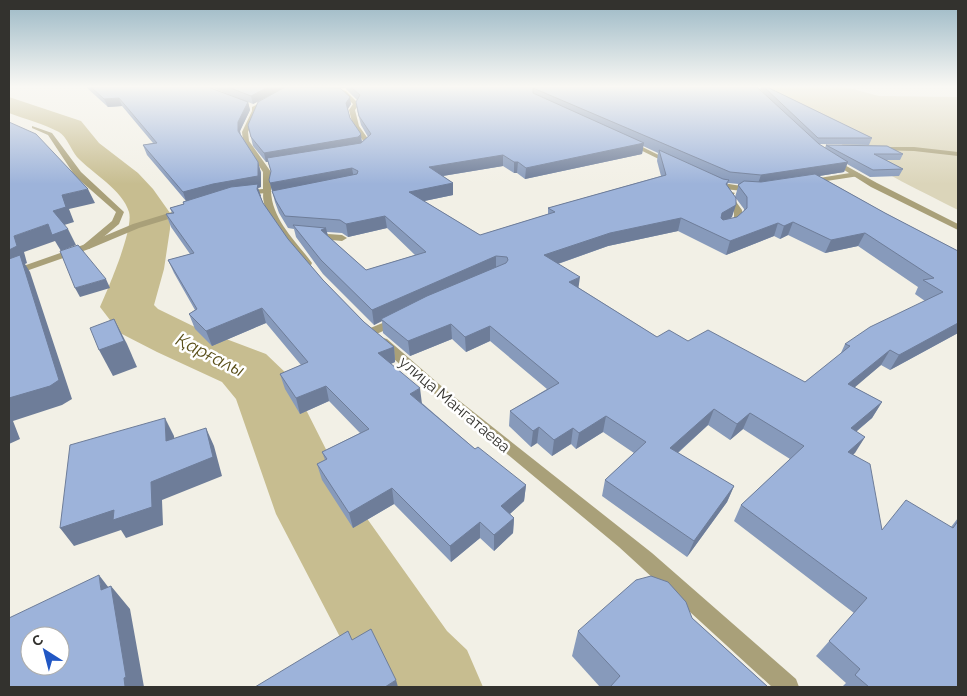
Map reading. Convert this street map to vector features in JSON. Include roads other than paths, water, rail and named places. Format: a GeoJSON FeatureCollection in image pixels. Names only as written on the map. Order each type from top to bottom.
{"type":"FeatureCollection","features":[{"type":"Feature","properties":{"kind":"street"},"geometry":{"type":"LineString","coordinates":[[251,119],[245,132],[246,141],[268,165],[269,196],[297,233],[317,276]]}},
{"type":"Feature","properties":{"kind":"street"},"geometry":{"type":"LineString","coordinates":[[353,150],[362,148],[368,143],[354,119]]}},
{"type":"Feature","properties":{"kind":"street"},"geometry":{"type":"LineString","coordinates":[[34,127],[50,134],[78,174],[120,212],[116,222],[86,247]]}},
{"type":"Feature","properties":{"kind":"street"},"geometry":{"type":"LineString","coordinates":[[623,140],[681,168]]}},
{"type":"Feature","properties":{"kind":"street"},"geometry":{"type":"LineString","coordinates":[[874,149],[914,149],[958,154]]}},
{"type":"Feature","properties":{"kind":"street"},"geometry":{"type":"LineString","coordinates":[[826,156],[856,174],[958,227]]}},
{"type":"Feature","properties":{"kind":"street"},"geometry":{"type":"LineString","coordinates":[[795,184],[856,174]]}},
{"type":"Feature","properties":{"kind":"street"},"geometry":{"type":"LineString","coordinates":[[707,179],[724,187],[737,190],[757,190]]}},
{"type":"Feature","properties":{"kind":"street"},"geometry":{"type":"LineString","coordinates":[[815,181],[832,190]]}},
{"type":"Feature","properties":{"kind":"street"},"geometry":{"type":"LineString","coordinates":[[722,229],[733,224],[738,219],[738,210],[728,195],[737,190]]}},
{"type":"Feature","properties":{"kind":"street"},"geometry":{"type":"LineString","coordinates":[[232,195],[269,196]]}},
{"type":"Feature","properties":{"kind":"street"},"geometry":{"type":"LineString","coordinates":[[9,274],[86,247],[136,226],[195,208]]}},
{"type":"Feature","properties":{"kind":"street"},"geometry":{"type":"LineString","coordinates":[[297,233],[342,238]]}},
{"type":"Feature","properties":{"kind":"street","name":"улица Мангатаева"},"geometry":{"type":"LineString","coordinates":[[406,316],[368,328],[415,372],[484,430],[625,541],[788,687]]}},
{"type":"Feature","properties":{"kind":"waterway","name":"Қарғалы"},"geometry":{"type":"LineString","coordinates":[[51,119],[71,127],[88,150],[125,181],[140,197],[150,213],[149,229],[140,269],[127,307],[139,321],[177,340],[244,368],[266,392],[317,514],[411,667],[430,687]]}}]}
